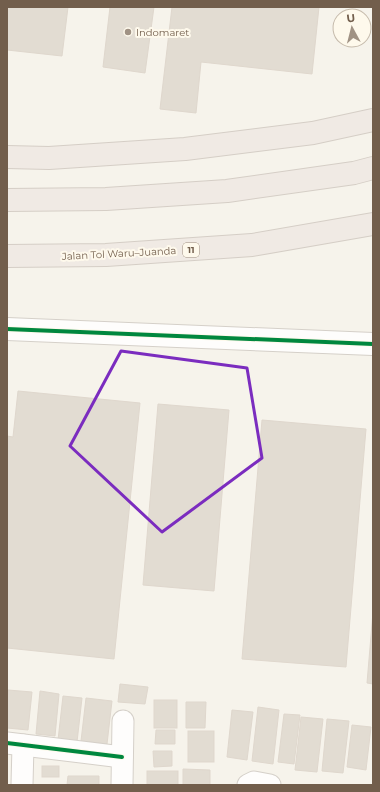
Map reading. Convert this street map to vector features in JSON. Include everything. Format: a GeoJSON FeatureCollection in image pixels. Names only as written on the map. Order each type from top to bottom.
{"type":"FeatureCollection","features":[{"type":"Feature","properties":{"kind":"highway"},"geometry":{"type":"LineString","coordinates":[[7,157],[49,158],[185,149],[313,133],[373,120]]}},
{"type":"Feature","properties":{"kind":"highway"},"geometry":{"type":"LineString","coordinates":[[7,200],[106,199],[227,191],[354,173],[373,168]]}},
{"type":"Feature","properties":{"kind":"highway","name":"Jalan Tol Waru–Juanda"},"geometry":{"type":"LineString","coordinates":[[7,256],[106,255],[252,246],[373,224]]}},
{"type":"Feature","properties":{"kind":"street"},"geometry":{"type":"LineString","coordinates":[[7,329],[373,344]]}},
{"type":"Feature","properties":{"kind":"street"},"geometry":{"type":"LineString","coordinates":[[122,785],[123,722]]}},
{"type":"Feature","properties":{"kind":"street"},"geometry":{"type":"LineString","coordinates":[[22,785],[15,744],[122,757]]}},
{"type":"Feature","properties":{"kind":"street"},"geometry":{"type":"LineString","coordinates":[[248,785],[254,782],[270,785]]}},
{"type":"Feature","properties":{"kind":"highlighted area"},"geometry":{"type":"Polygon","coordinates":[[[121,351],[247,368],[262,458],[162,532],[70,446],[121,351]]]}},
{"type":"Feature","properties":{"kind":"building"},"geometry":{"type":"Polygon","coordinates":[[[7,7],[68,7],[62,56],[7,50],[7,7]]]}},
{"type":"Feature","properties":{"kind":"building"},"geometry":{"type":"Polygon","coordinates":[[[110,7],[154,7],[145,73],[103,67],[110,7]]]}},
{"type":"Feature","properties":{"kind":"building"},"geometry":{"type":"Polygon","coordinates":[[[172,7],[319,7],[312,74],[201,62],[196,113],[160,109],[172,7]]]}},
{"type":"Feature","properties":{"kind":"building"},"geometry":{"type":"Polygon","coordinates":[[[18,391],[140,403],[114,659],[7,648],[7,436],[13,437],[18,391]]]}},
{"type":"Feature","properties":{"kind":"building"},"geometry":{"type":"Polygon","coordinates":[[[158,404],[229,410],[214,591],[143,585],[158,404]]]}},
{"type":"Feature","properties":{"kind":"building"},"geometry":{"type":"Polygon","coordinates":[[[262,420],[366,429],[346,667],[242,659],[262,420]]]}},
{"type":"Feature","properties":{"kind":"building"},"geometry":{"type":"Polygon","coordinates":[[[373,612],[373,684],[367,683],[373,612]]]}},
{"type":"Feature","properties":{"kind":"building"},"geometry":{"type":"Polygon","coordinates":[[[120,684],[148,687],[145,704],[118,702],[120,684]]]}},
{"type":"Feature","properties":{"kind":"building"},"geometry":{"type":"Polygon","coordinates":[[[8,690],[32,692],[28,730],[7,728],[8,690]]]}},
{"type":"Feature","properties":{"kind":"building"},"geometry":{"type":"Polygon","coordinates":[[[40,691],[59,694],[55,736],[36,734],[40,691]]]}},
{"type":"Feature","properties":{"kind":"building"},"geometry":{"type":"Polygon","coordinates":[[[63,696],[82,698],[77,742],[58,740],[63,696]]]}},
{"type":"Feature","properties":{"kind":"building"},"geometry":{"type":"Polygon","coordinates":[[[86,698],[112,701],[107,744],[81,741],[86,698]]]}},
{"type":"Feature","properties":{"kind":"building"},"geometry":{"type":"Polygon","coordinates":[[[154,700],[177,700],[177,728],[154,728],[154,700]]]}},
{"type":"Feature","properties":{"kind":"building"},"geometry":{"type":"Polygon","coordinates":[[[186,702],[206,702],[205,728],[186,728],[186,702]]]}},
{"type":"Feature","properties":{"kind":"building"},"geometry":{"type":"Polygon","coordinates":[[[258,707],[279,710],[273,764],[252,761],[258,707]]]}},
{"type":"Feature","properties":{"kind":"building"},"geometry":{"type":"Polygon","coordinates":[[[232,710],[253,712],[247,760],[227,757],[232,710]]]}},
{"type":"Feature","properties":{"kind":"building"},"geometry":{"type":"Polygon","coordinates":[[[284,714],[300,715],[294,764],[278,762],[284,714]]]}},
{"type":"Feature","properties":{"kind":"building"},"geometry":{"type":"Polygon","coordinates":[[[301,717],[323,719],[317,772],[295,770],[301,717]]]}},
{"type":"Feature","properties":{"kind":"building"},"geometry":{"type":"Polygon","coordinates":[[[327,719],[349,721],[343,773],[322,771],[327,719]]]}},
{"type":"Feature","properties":{"kind":"building"},"geometry":{"type":"Polygon","coordinates":[[[352,725],[371,727],[366,770],[347,767],[352,725]]]}},
{"type":"Feature","properties":{"kind":"building"},"geometry":{"type":"Polygon","coordinates":[[[156,730],[175,730],[175,744],[155,744],[156,730]]]}},
{"type":"Feature","properties":{"kind":"building"},"geometry":{"type":"Polygon","coordinates":[[[188,731],[214,731],[214,762],[188,762],[188,731]]]}},
{"type":"Feature","properties":{"kind":"building"},"geometry":{"type":"Polygon","coordinates":[[[153,751],[172,751],[172,766],[154,767],[153,751]]]}},
{"type":"Feature","properties":{"kind":"building"},"geometry":{"type":"Polygon","coordinates":[[[42,766],[59,766],[59,777],[42,777],[42,766]]]}},
{"type":"Feature","properties":{"kind":"building"},"geometry":{"type":"Polygon","coordinates":[[[183,769],[210,770],[210,785],[183,785],[183,769]]]}},
{"type":"Feature","properties":{"kind":"building"},"geometry":{"type":"Polygon","coordinates":[[[147,771],[178,771],[178,785],[147,785],[147,771]]]}},
{"type":"Feature","properties":{"kind":"building"},"geometry":{"type":"Polygon","coordinates":[[[68,776],[99,776],[99,785],[67,785],[68,776]]]}},
{"type":"Feature","properties":{"kind":"cycle path"},"geometry":{"type":"LineString","coordinates":[[7,329],[373,344]]}},
{"type":"Feature","properties":{"kind":"cycle path"},"geometry":{"type":"LineString","coordinates":[[7,743],[122,757]]}},
{"type":"Feature","properties":{"kind":"place","name":"Indomaret"},"geometry":{"type":"Point","coordinates":[128,32]}}]}
